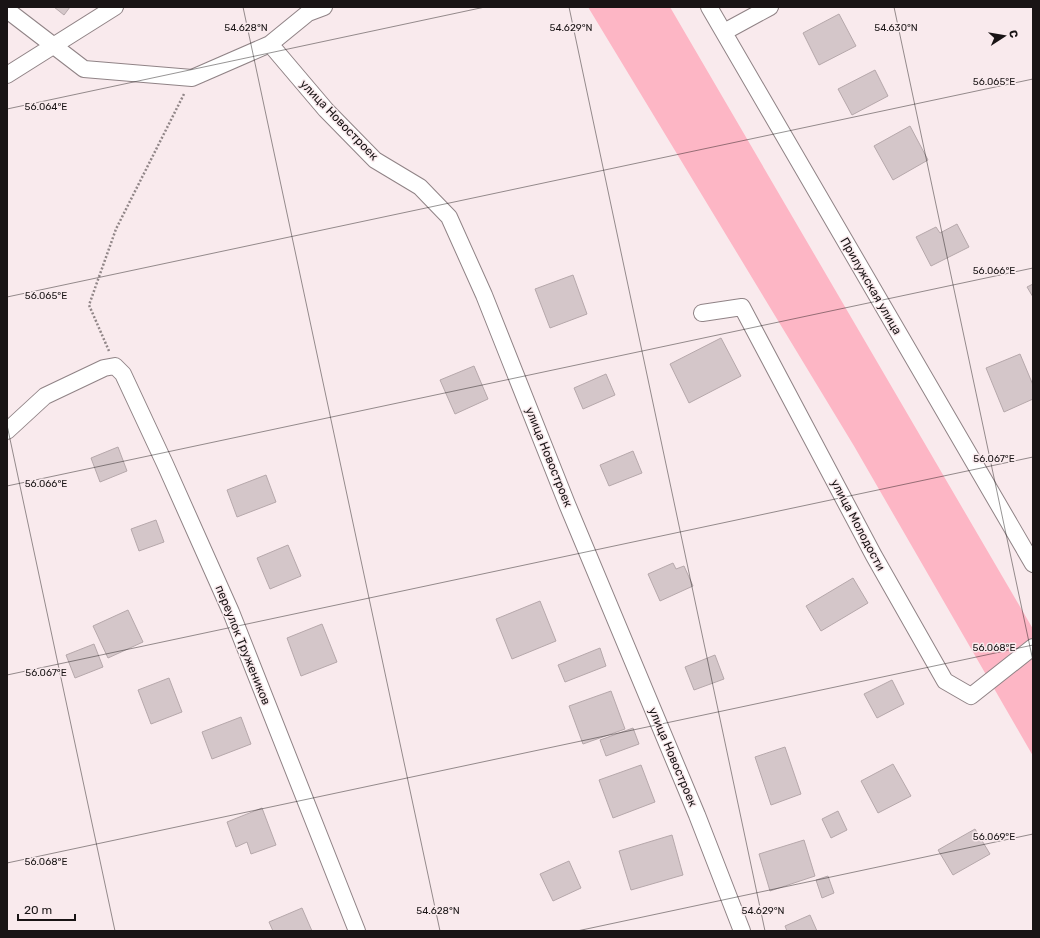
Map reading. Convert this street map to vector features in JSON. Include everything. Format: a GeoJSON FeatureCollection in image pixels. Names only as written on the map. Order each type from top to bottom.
{"type":"FeatureCollection","features":[{"type":"Feature","properties":{"kind":"street"},"geometry":{"type":"LineString","coordinates":[[7,75],[115,7]]}},
{"type":"Feature","properties":{"kind":"street"},"geometry":{"type":"LineString","coordinates":[[7,10],[84,69],[192,78],[270,44],[308,13],[324,7]]}},
{"type":"Feature","properties":{"kind":"street","name":"Прилужская улица"},"geometry":{"type":"LineString","coordinates":[[709,7],[1033,564]]}},
{"type":"Feature","properties":{"kind":"street"},"geometry":{"type":"LineString","coordinates":[[724,32],[770,7]]}},
{"type":"Feature","properties":{"kind":"street","name":"улица Новостроек"},"geometry":{"type":"LineString","coordinates":[[270,44],[326,110],[375,160],[420,187],[449,217],[484,295],[567,504],[697,815],[742,931]]}},
{"type":"Feature","properties":{"kind":"street","name":"улица Молодости"},"geometry":{"type":"LineString","coordinates":[[702,313],[742,306],[874,556],[945,680],[971,696],[1033,647]]}},
{"type":"Feature","properties":{"kind":"street"},"geometry":{"type":"LineString","coordinates":[[7,431],[45,396],[104,368],[115,366]]}},
{"type":"Feature","properties":{"kind":"street","name":"переулок Тружеников"},"geometry":{"type":"LineString","coordinates":[[115,366],[123,374],[231,612],[357,931]]}},
{"type":"Feature","properties":{"kind":"path"},"geometry":{"type":"LineString","coordinates":[[115,366],[89,304],[116,229],[192,78]]}},
{"type":"Feature","properties":{"kind":"shaded area"},"geometry":{"type":"Polygon","coordinates":[[[588,7],[670,7],[1033,629],[1033,756],[854,446],[588,7]]]}},
{"type":"Feature","properties":{"kind":"building"},"geometry":{"type":"Polygon","coordinates":[[[54,7],[70,7],[64,15],[54,7]]]}},
{"type":"Feature","properties":{"kind":"building"},"geometry":{"type":"Polygon","coordinates":[[[839,14],[856,46],[819,65],[803,33],[839,14]]]}},
{"type":"Feature","properties":{"kind":"building"},"geometry":{"type":"Polygon","coordinates":[[[875,70],[888,96],[852,115],[838,89],[875,70]]]}},
{"type":"Feature","properties":{"kind":"building"},"geometry":{"type":"Polygon","coordinates":[[[910,126],[928,160],[893,180],[874,146],[910,126]]]}},
{"type":"Feature","properties":{"kind":"building"},"geometry":{"type":"Polygon","coordinates":[[[957,224],[969,247],[931,266],[916,237],[936,227],[940,233],[957,224]]]}},
{"type":"Feature","properties":{"kind":"building"},"geometry":{"type":"Polygon","coordinates":[[[573,275],[587,314],[550,328],[535,289],[573,275]]]}},
{"type":"Feature","properties":{"kind":"building"},"geometry":{"type":"Polygon","coordinates":[[[1033,284],[1033,297],[1027,287],[1033,284]]]}},
{"type":"Feature","properties":{"kind":"building"},"geometry":{"type":"Polygon","coordinates":[[[721,338],[741,376],[689,403],[670,364],[721,338]]]}},
{"type":"Feature","properties":{"kind":"building"},"geometry":{"type":"Polygon","coordinates":[[[1020,354],[1033,385],[1033,399],[1004,412],[986,368],[1020,354]]]}},
{"type":"Feature","properties":{"kind":"building"},"geometry":{"type":"Polygon","coordinates":[[[474,366],[488,399],[455,414],[440,380],[474,366]]]}},
{"type":"Feature","properties":{"kind":"building"},"geometry":{"type":"Polygon","coordinates":[[[606,374],[615,395],[583,409],[574,388],[606,374]]]}},
{"type":"Feature","properties":{"kind":"building"},"geometry":{"type":"Polygon","coordinates":[[[118,447],[127,471],[100,482],[91,458],[118,447]]]}},
{"type":"Feature","properties":{"kind":"building"},"geometry":{"type":"Polygon","coordinates":[[[633,451],[642,473],[609,486],[600,465],[633,451]]]}},
{"type":"Feature","properties":{"kind":"building"},"geometry":{"type":"Polygon","coordinates":[[[266,475],[276,502],[237,517],[227,490],[266,475]]]}},
{"type":"Feature","properties":{"kind":"building"},"geometry":{"type":"Polygon","coordinates":[[[156,520],[164,542],[139,551],[131,529],[156,520]]]}},
{"type":"Feature","properties":{"kind":"building"},"geometry":{"type":"Polygon","coordinates":[[[288,545],[301,576],[270,589],[257,558],[288,545]]]}},
{"type":"Feature","properties":{"kind":"building"},"geometry":{"type":"Polygon","coordinates":[[[673,563],[676,569],[684,566],[693,586],[660,601],[648,574],[673,563]]]}},
{"type":"Feature","properties":{"kind":"building"},"geometry":{"type":"Polygon","coordinates":[[[853,578],[868,603],[821,631],[806,606],[853,578]]]}},
{"type":"Feature","properties":{"kind":"building"},"geometry":{"type":"Polygon","coordinates":[[[540,601],[556,641],[512,659],[496,619],[540,601]]]}},
{"type":"Feature","properties":{"kind":"building"},"geometry":{"type":"Polygon","coordinates":[[[128,610],[143,642],[108,658],[93,626],[128,610]]]}},
{"type":"Feature","properties":{"kind":"building"},"geometry":{"type":"Polygon","coordinates":[[[322,624],[337,662],[301,676],[287,638],[322,624]]]}},
{"type":"Feature","properties":{"kind":"building"},"geometry":{"type":"Polygon","coordinates":[[[94,644],[103,667],[75,678],[66,655],[94,644]]]}},
{"type":"Feature","properties":{"kind":"building"},"geometry":{"type":"Polygon","coordinates":[[[600,648],[606,666],[565,682],[558,665],[600,648]]]}},
{"type":"Feature","properties":{"kind":"building"},"geometry":{"type":"Polygon","coordinates":[[[715,655],[724,679],[694,690],[685,667],[715,655]]]}},
{"type":"Feature","properties":{"kind":"building"},"geometry":{"type":"Polygon","coordinates":[[[169,678],[182,712],[151,724],[138,690],[169,678]]]}},
{"type":"Feature","properties":{"kind":"building"},"geometry":{"type":"Polygon","coordinates":[[[892,680],[904,704],[877,718],[864,694],[892,680]]]}},
{"type":"Feature","properties":{"kind":"building"},"geometry":{"type":"Polygon","coordinates":[[[611,691],[625,729],[583,744],[569,706],[611,691]]]}},
{"type":"Feature","properties":{"kind":"building"},"geometry":{"type":"Polygon","coordinates":[[[241,717],[251,744],[212,759],[202,732],[241,717]]]}},
{"type":"Feature","properties":{"kind":"building"},"geometry":{"type":"Polygon","coordinates":[[[633,728],[639,744],[606,756],[600,740],[633,728]]]}},
{"type":"Feature","properties":{"kind":"building"},"geometry":{"type":"Polygon","coordinates":[[[785,747],[801,794],[771,805],[755,757],[785,747]]]}},
{"type":"Feature","properties":{"kind":"building"},"geometry":{"type":"Polygon","coordinates":[[[893,764],[911,796],[878,813],[861,781],[893,764]]]}},
{"type":"Feature","properties":{"kind":"building"},"geometry":{"type":"Polygon","coordinates":[[[641,765],[655,802],[613,818],[599,780],[641,765]]]}},
{"type":"Feature","properties":{"kind":"building"},"geometry":{"type":"Polygon","coordinates":[[[262,808],[276,845],[251,854],[247,842],[236,847],[227,822],[262,808]]]}},
{"type":"Feature","properties":{"kind":"building"},"geometry":{"type":"Polygon","coordinates":[[[838,811],[847,830],[831,838],[822,819],[838,811]]]}},
{"type":"Feature","properties":{"kind":"building"},"geometry":{"type":"Polygon","coordinates":[[[975,829],[990,854],[953,875],[938,850],[975,829]]]}},
{"type":"Feature","properties":{"kind":"building"},"geometry":{"type":"Polygon","coordinates":[[[672,835],[683,875],[631,890],[619,851],[672,835]]]}},
{"type":"Feature","properties":{"kind":"building"},"geometry":{"type":"Polygon","coordinates":[[[804,840],[815,876],[770,891],[759,854],[804,840]]]}},
{"type":"Feature","properties":{"kind":"building"},"geometry":{"type":"Polygon","coordinates":[[[569,861],[581,888],[553,901],[540,874],[569,861]]]}},
{"type":"Feature","properties":{"kind":"building"},"geometry":{"type":"Polygon","coordinates":[[[828,876],[834,893],[822,898],[816,880],[828,876]]]}},
{"type":"Feature","properties":{"kind":"building"},"geometry":{"type":"Polygon","coordinates":[[[302,908],[312,931],[273,931],[269,922],[302,908]]]}},
{"type":"Feature","properties":{"kind":"building"},"geometry":{"type":"Polygon","coordinates":[[[810,915],[817,931],[787,931],[785,926],[810,915]]]}}]}
